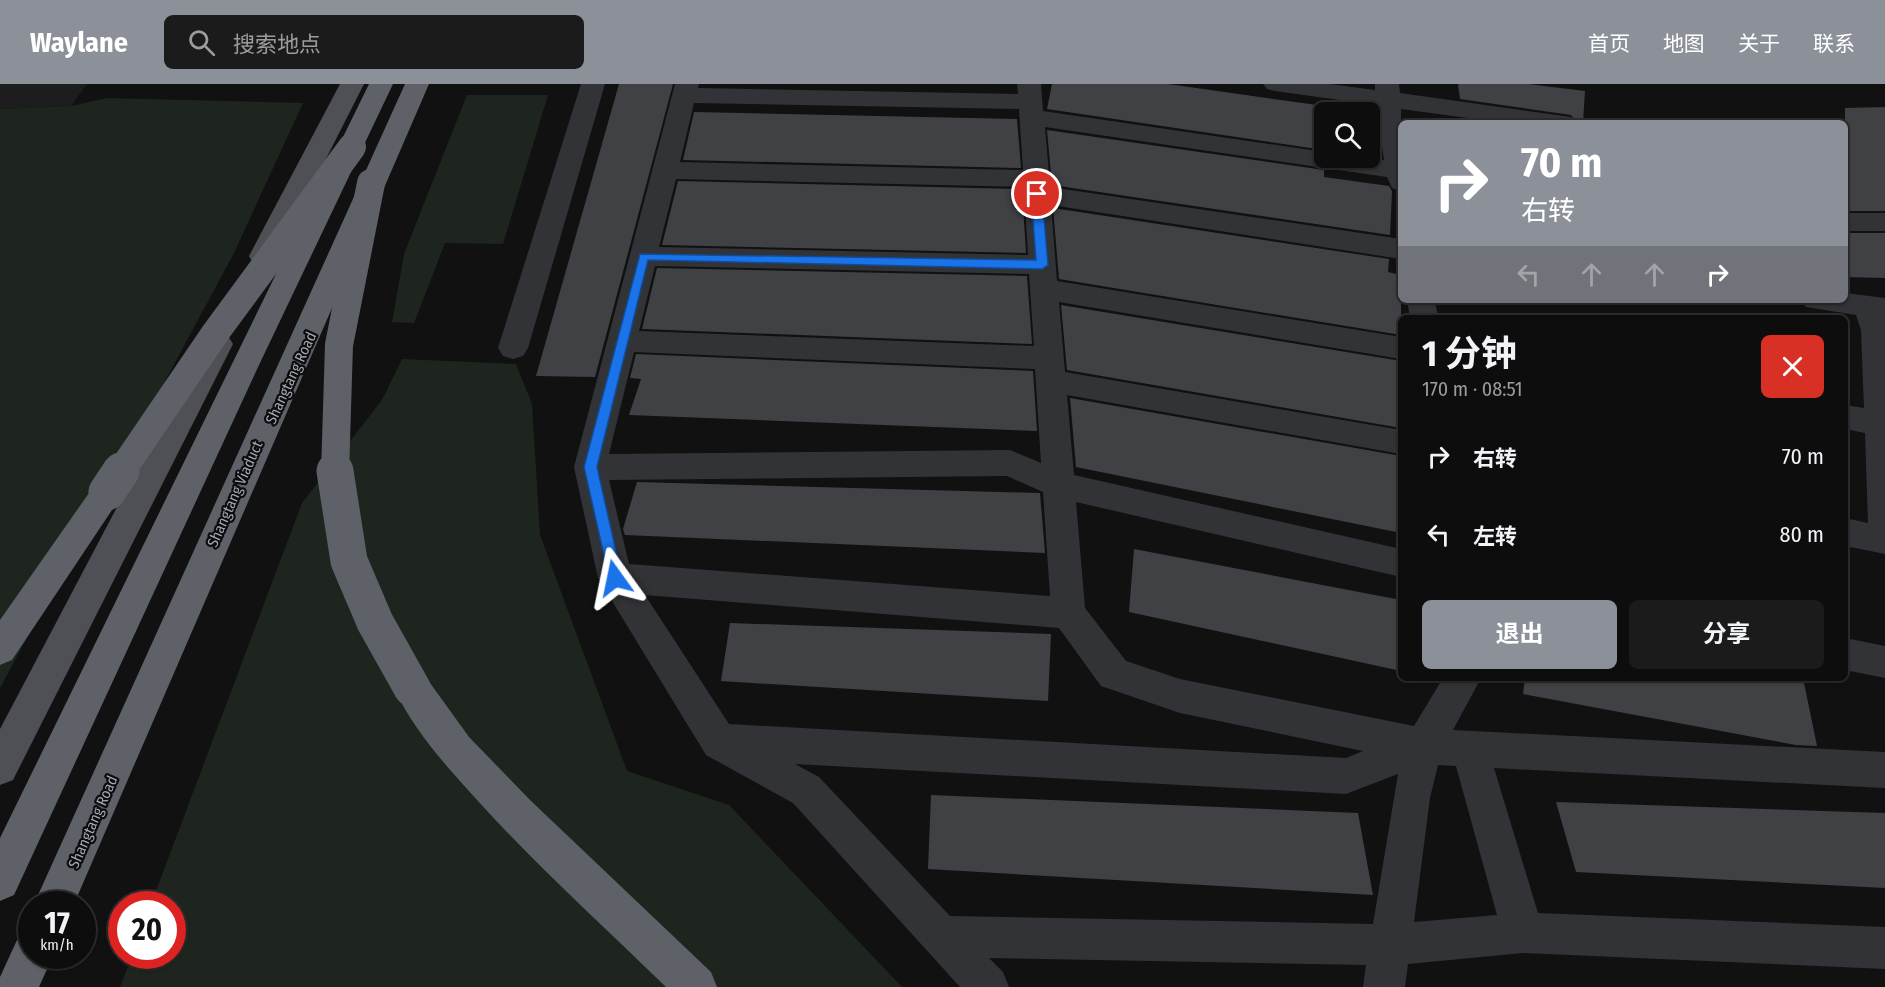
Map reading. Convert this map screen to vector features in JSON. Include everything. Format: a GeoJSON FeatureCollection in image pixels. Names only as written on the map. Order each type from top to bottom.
{"type":"FeatureCollection","features":[{"type":"Feature","properties":{"kind":"highway"},"geometry":{"type":"LineString","coordinates":[[0,881],[244,365],[381,84]]}},
{"type":"Feature","properties":{"kind":"highway","name":"Shangtang Viaduct"},"geometry":{"type":"LineString","coordinates":[[61,891],[371,183],[417,84]]}},
{"type":"Feature","properties":{"kind":"highway"},"geometry":{"type":"LineString","coordinates":[[0,649],[216,332],[352,147]]}},
{"type":"Feature","properties":{"kind":"highway"},"geometry":{"type":"LineString","coordinates":[[371,183],[341,334],[335,396],[335,472],[349,561],[375,622],[412,688],[456,750],[516,814],[696,987]]}},
{"type":"Feature","properties":{"kind":"main road"},"geometry":{"type":"LineString","coordinates":[[0,767],[352,84]]}},
{"type":"Feature","properties":{"kind":"main road","name":"Shangtang Road"},"geometry":{"type":"LineString","coordinates":[[61,891],[278,405],[426,84]]}},
{"type":"Feature","properties":{"kind":"main road"},"geometry":{"type":"LineString","coordinates":[[19,987],[27,969]]}},
{"type":"Feature","properties":{"kind":"lane"},"geometry":{"type":"LineString","coordinates":[[513,348],[593,84]]}},
{"type":"Feature","properties":{"kind":"lane"},"geometry":{"type":"LineString","coordinates":[[1275,84],[1387,92],[1545,120]]}},
{"type":"Feature","properties":{"kind":"lane"},"geometry":{"type":"LineString","coordinates":[[988,987],[806,790],[719,742],[615,578],[591,467],[686,90],[1030,101],[1398,174]]}},
{"type":"Feature","properties":{"kind":"lane"},"geometry":{"type":"LineString","coordinates":[[1387,92],[1398,161]]}},
{"type":"Feature","properties":{"kind":"lane"},"geometry":{"type":"LineString","coordinates":[[1030,101],[1068,613],[1114,674],[1180,696],[1424,746],[1885,770]]}},
{"type":"Feature","properties":{"kind":"lane"},"geometry":{"type":"LineString","coordinates":[[666,170],[1036,186],[1398,248]]}},
{"type":"Feature","properties":{"kind":"lane"},"geometry":{"type":"LineString","coordinates":[[1848,222],[1885,222]]}},
{"type":"Feature","properties":{"kind":"lane"},"geometry":{"type":"LineString","coordinates":[[644,256],[1043,277],[1398,347]]}},
{"type":"Feature","properties":{"kind":"lane"},"geometry":{"type":"LineString","coordinates":[[1842,303],[1876,307],[1875,330],[1885,532]]}},
{"type":"Feature","properties":{"kind":"lane"},"geometry":{"type":"LineString","coordinates":[[622,341],[1050,370],[1398,441]]}},
{"type":"Feature","properties":{"kind":"lane"},"geometry":{"type":"LineString","coordinates":[[1848,418],[1879,423]]}},
{"type":"Feature","properties":{"kind":"lane"},"geometry":{"type":"LineString","coordinates":[[591,467],[1010,463],[1059,485],[1398,562]]}},
{"type":"Feature","properties":{"kind":"lane"},"geometry":{"type":"LineString","coordinates":[[1848,533],[1885,540]]}},
{"type":"Feature","properties":{"kind":"lane"},"geometry":{"type":"LineString","coordinates":[[615,578],[1068,613]]}},
{"type":"Feature","properties":{"kind":"lane"},"geometry":{"type":"LineString","coordinates":[[1848,655],[1885,662]]}},
{"type":"Feature","properties":{"kind":"lane"},"geometry":{"type":"LineString","coordinates":[[1384,987],[1411,798],[1424,746],[1461,681]]}},
{"type":"Feature","properties":{"kind":"lane"},"geometry":{"type":"LineString","coordinates":[[719,742],[1346,776],[1424,746]]}},
{"type":"Feature","properties":{"kind":"lane"},"geometry":{"type":"LineString","coordinates":[[1470,749],[1523,933]]}},
{"type":"Feature","properties":{"kind":"lane"},"geometry":{"type":"LineString","coordinates":[[941,936],[1389,945],[1523,933],[1885,948]]}},
{"type":"Feature","properties":{"kind":"shaded area"},"geometry":{"type":"Polygon","coordinates":[[[0,84],[87,84],[71,106],[0,109],[0,84]]]}},
{"type":"Feature","properties":{"kind":"shaded area"},"geometry":{"type":"Polygon","coordinates":[[[467,95],[548,95],[503,244],[445,243],[414,323],[392,322],[404,254],[467,95]]]}},
{"type":"Feature","properties":{"kind":"shaded area"},"geometry":{"type":"Polygon","coordinates":[[[107,98],[303,103],[234,253],[0,688],[0,109],[71,106],[107,98]]]}},
{"type":"Feature","properties":{"kind":"shaded area"},"geometry":{"type":"Polygon","coordinates":[[[402,359],[516,364],[532,404],[540,535],[627,771],[729,805],[902,987],[120,987],[127,969],[186,969],[186,891],[156,891],[302,503],[382,400],[402,359]]]}},
{"type":"Feature","properties":{"kind":"building"},"geometry":{"type":"Polygon","coordinates":[[[619,84],[673,84],[595,377],[536,376],[619,84]]]}},
{"type":"Feature","properties":{"kind":"building"},"geometry":{"type":"Polygon","coordinates":[[[1052,84],[1168,84],[1314,105],[1314,149],[1047,109],[1052,84]]]}},
{"type":"Feature","properties":{"kind":"building"},"geometry":{"type":"Polygon","coordinates":[[[1458,84],[1528,84],[1585,91],[1583,120],[1574,120],[1571,115],[1460,99],[1458,84]]]}},
{"type":"Feature","properties":{"kind":"building"},"geometry":{"type":"Polygon","coordinates":[[[1885,107],[1885,211],[1848,211],[1848,120],[1845,120],[1845,108],[1885,107]]]}},
{"type":"Feature","properties":{"kind":"building"},"geometry":{"type":"Polygon","coordinates":[[[694,112],[1017,119],[1021,168],[683,160],[694,112]]]}},
{"type":"Feature","properties":{"kind":"building"},"geometry":{"type":"Polygon","coordinates":[[[1047,130],[1324,170],[1324,177],[1389,186],[1392,191],[1390,235],[1052,185],[1047,130]]]}},
{"type":"Feature","properties":{"kind":"building"},"geometry":{"type":"Polygon","coordinates":[[[678,181],[1022,189],[1026,253],[662,245],[678,181]]]}},
{"type":"Feature","properties":{"kind":"building"},"geometry":{"type":"Polygon","coordinates":[[[1053,208],[1389,259],[1388,272],[1398,274],[1398,303],[1401,303],[1401,315],[1398,315],[1398,335],[1059,279],[1053,208]]]}},
{"type":"Feature","properties":{"kind":"building"},"geometry":{"type":"Polygon","coordinates":[[[1848,233],[1885,233],[1885,278],[1848,277],[1848,233]]]}},
{"type":"Feature","properties":{"kind":"building"},"geometry":{"type":"Polygon","coordinates":[[[657,268],[1027,276],[1032,344],[642,329],[657,268]]]}},
{"type":"Feature","properties":{"kind":"building"},"geometry":{"type":"Polygon","coordinates":[[[1061,305],[1398,361],[1398,427],[1067,370],[1061,305]]]}},
{"type":"Feature","properties":{"kind":"building"},"geometry":{"type":"Polygon","coordinates":[[[636,354],[1033,371],[1037,431],[629,415],[641,379],[630,378],[636,354]]]}},
{"type":"Feature","properties":{"kind":"building"},"geometry":{"type":"Polygon","coordinates":[[[1070,398],[1398,455],[1398,532],[1076,467],[1070,398]]]}},
{"type":"Feature","properties":{"kind":"building"},"geometry":{"type":"Polygon","coordinates":[[[637,482],[1040,493],[1045,553],[625,535],[623,529],[637,482]]]}},
{"type":"Feature","properties":{"kind":"building"},"geometry":{"type":"Polygon","coordinates":[[[1134,549],[1398,599],[1398,670],[1129,612],[1134,549]]]}},
{"type":"Feature","properties":{"kind":"building"},"geometry":{"type":"Polygon","coordinates":[[[730,623],[1051,634],[1048,701],[721,681],[730,623]]]}},
{"type":"Feature","properties":{"kind":"building"},"geometry":{"type":"Polygon","coordinates":[[[1525,681],[1804,681],[1817,746],[1796,745],[1523,694],[1525,681]]]}},
{"type":"Feature","properties":{"kind":"building"},"geometry":{"type":"Polygon","coordinates":[[[931,795],[1358,813],[1373,895],[928,869],[931,795]]]}},
{"type":"Feature","properties":{"kind":"building"},"geometry":{"type":"Polygon","coordinates":[[[1556,802],[1885,813],[1885,888],[1576,872],[1556,802]]]}},
{"type":"Feature","properties":{"kind":"route"},"geometry":{"type":"LineString","coordinates":[[615,578],[591,467],[644,256],[1042,265],[1037,194]]}}]}
